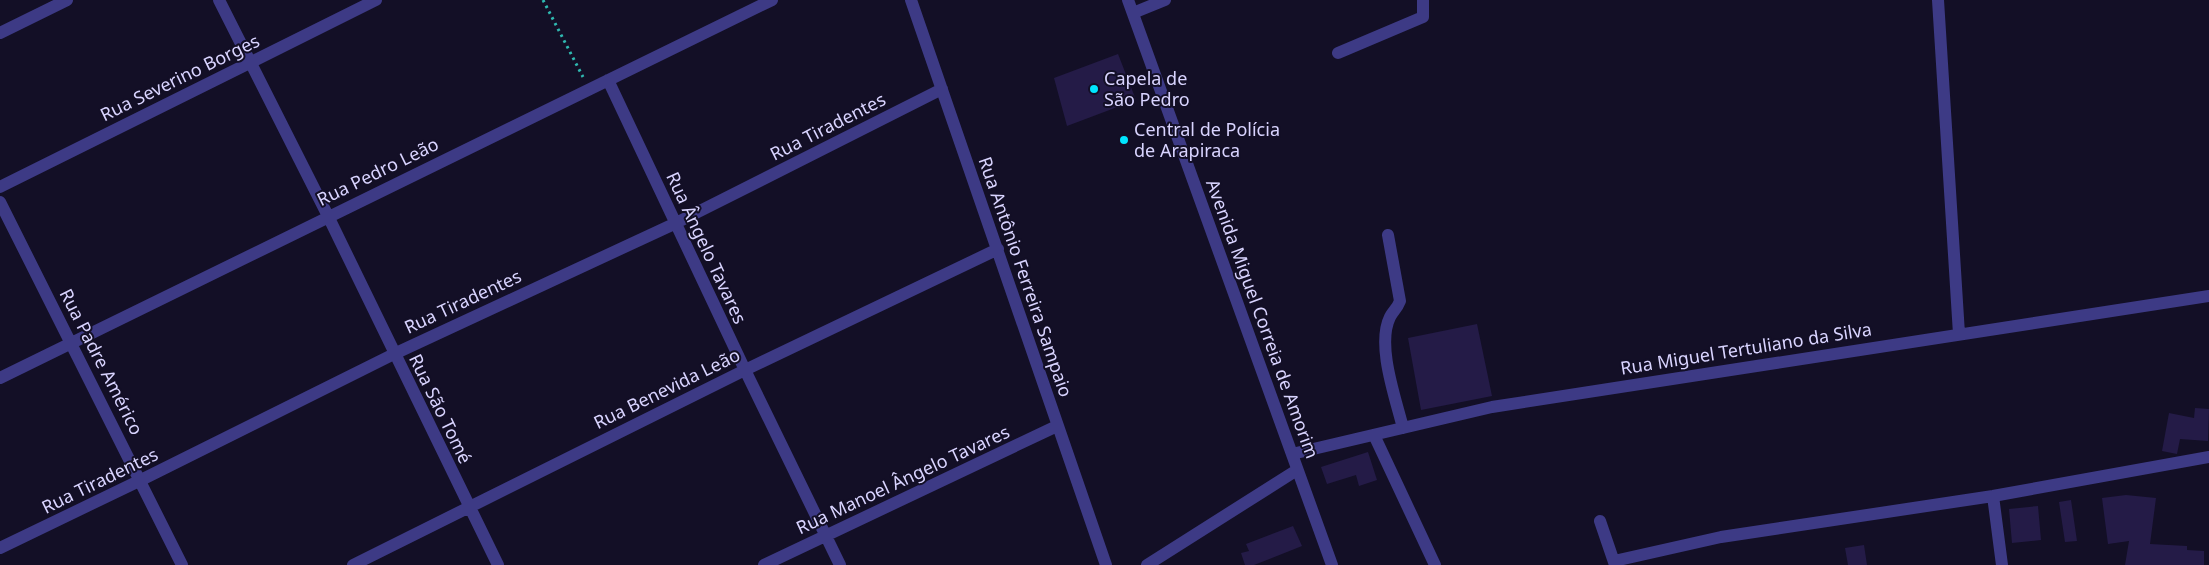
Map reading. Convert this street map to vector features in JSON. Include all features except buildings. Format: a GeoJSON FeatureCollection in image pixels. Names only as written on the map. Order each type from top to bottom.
{"type":"FeatureCollection","features":[{"type":"Feature","properties":{"kind":"street"},"geometry":{"type":"LineString","coordinates":[[0,33],[66,0]]}},
{"type":"Feature","properties":{"kind":"street","name":"Rua São Tomé"},"geometry":{"type":"LineString","coordinates":[[219,0],[328,216],[498,565]]}},
{"type":"Feature","properties":{"kind":"street","name":"Rua Severino Borges"},"geometry":{"type":"LineString","coordinates":[[0,187],[376,0]]}},
{"type":"Feature","properties":{"kind":"street","name":"Rua Pedro Leão"},"geometry":{"type":"LineString","coordinates":[[0,378],[772,0]]}},
{"type":"Feature","properties":{"kind":"street","name":"Rua Antônio Ferreira Sampaio"},"geometry":{"type":"LineString","coordinates":[[911,0],[1106,565]]}},
{"type":"Feature","properties":{"kind":"street","name":"Avenida Miguel Correia de Amorim"},"geometry":{"type":"LineString","coordinates":[[1128,0],[1332,565]]}},
{"type":"Feature","properties":{"kind":"street"},"geometry":{"type":"LineString","coordinates":[[1132,13],[1165,0]]}},
{"type":"Feature","properties":{"kind":"street"},"geometry":{"type":"LineString","coordinates":[[1338,53],[1423,17],[1423,0]]}},
{"type":"Feature","properties":{"kind":"street"},"geometry":{"type":"LineString","coordinates":[[1938,0],[1959,334]]}},
{"type":"Feature","properties":{"kind":"street","name":"Rua Ângelo Tavares"},"geometry":{"type":"LineString","coordinates":[[608,80],[674,224],[840,565]]}},
{"type":"Feature","properties":{"kind":"street","name":"Rua Tiradentes"},"geometry":{"type":"LineString","coordinates":[[0,548],[394,354],[674,224],[942,89]]}},
{"type":"Feature","properties":{"kind":"street","name":"Rua Padre Américo"},"geometry":{"type":"LineString","coordinates":[[0,202],[182,565]]}},
{"type":"Feature","properties":{"kind":"street"},"geometry":{"type":"LineString","coordinates":[[1388,235],[1400,301],[1397,309],[1390,317],[1384,341],[1403,428]]}},
{"type":"Feature","properties":{"kind":"street","name":"Rua Benevida Leão"},"geometry":{"type":"LineString","coordinates":[[353,565],[744,370],[998,249]]}},
{"type":"Feature","properties":{"kind":"street","name":"Rua Miguel Tertuliano da Silva"},"geometry":{"type":"LineString","coordinates":[[1292,454],[1492,407],[2209,296]]}},
{"type":"Feature","properties":{"kind":"street","name":"Rua Manoel Ângelo Tavares"},"geometry":{"type":"LineString","coordinates":[[764,565],[1058,426]]}},
{"type":"Feature","properties":{"kind":"street"},"geometry":{"type":"LineString","coordinates":[[1374,435],[1435,565]]}},
{"type":"Feature","properties":{"kind":"street"},"geometry":{"type":"LineString","coordinates":[[1600,521],[1615,563],[1721,537],[1993,496],[2209,457]]}},
{"type":"Feature","properties":{"kind":"street"},"geometry":{"type":"LineString","coordinates":[[1147,565],[1298,470]]}},
{"type":"Feature","properties":{"kind":"street"},"geometry":{"type":"LineString","coordinates":[[1993,496],[2002,565]]}},
{"type":"Feature","properties":{"kind":"path"},"geometry":{"type":"LineString","coordinates":[[544,0],[590,89]]}},
{"type":"Feature","properties":{"kind":"place","name":"Capela de São Pedro"},"geometry":{"type":"Point","coordinates":[1094,89]}},
{"type":"Feature","properties":{"kind":"place","name":"Central de Polícia de Arapiraca"},"geometry":{"type":"Point","coordinates":[1124,140]}}]}
